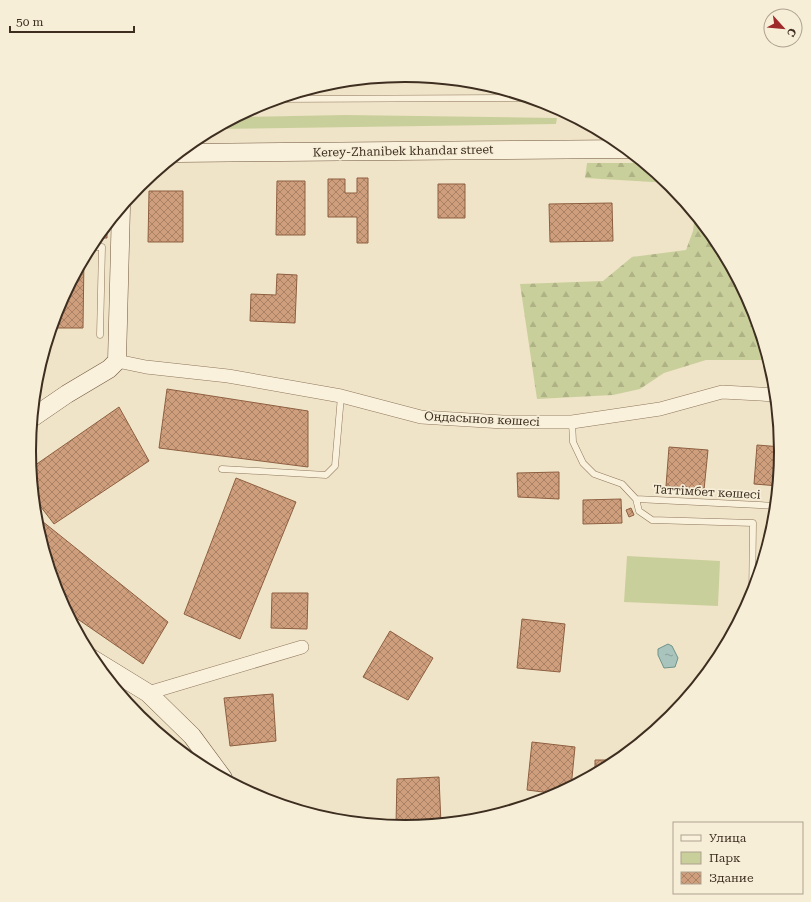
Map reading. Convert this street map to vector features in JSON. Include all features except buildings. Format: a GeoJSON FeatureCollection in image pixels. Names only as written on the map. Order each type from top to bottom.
{"type":"FeatureCollection","features":[{"type":"Feature","properties":{"kind":"main road","name":"Kerey-Zhanibek khandar street"},"geometry":{"type":"LineString","coordinates":[[188,153],[618,149]]}},
{"type":"Feature","properties":{"kind":"main road"},"geometry":{"type":"LineString","coordinates":[[38,414],[67,394],[109,369],[117,361],[121,216]]}},
{"type":"Feature","properties":{"kind":"main road"},"geometry":{"type":"LineString","coordinates":[[106,667],[148,693],[192,736],[215,767]]}},
{"type":"Feature","properties":{"kind":"street","name":"Оңдасынов көшесі"},"geometry":{"type":"LineString","coordinates":[[117,361],[146,367],[228,376],[341,396],[421,417],[503,422],[572,422],[660,409],[722,392],[771,395]]}},
{"type":"Feature","properties":{"kind":"street"},"geometry":{"type":"LineString","coordinates":[[148,693],[302,647]]}},
{"type":"Feature","properties":{"kind":"lane"},"geometry":{"type":"LineString","coordinates":[[294,99],[514,98]]}},
{"type":"Feature","properties":{"kind":"lane"},"geometry":{"type":"LineString","coordinates":[[98,247],[102,247],[100,336]]}},
{"type":"Feature","properties":{"kind":"lane"},"geometry":{"type":"LineString","coordinates":[[222,469],[326,475],[335,466],[341,396]]}},
{"type":"Feature","properties":{"kind":"lane","name":"Таттімбет көшесі"},"geometry":{"type":"LineString","coordinates":[[572,422],[573,442],[583,463],[594,474],[622,484],[636,499],[638,511],[652,520],[753,523],[752,577]]}},
{"type":"Feature","properties":{"kind":"lane","name":"Таттімбет көшесі"},"geometry":{"type":"LineString","coordinates":[[636,499],[771,506]]}},
{"type":"Feature","properties":{"kind":"green space"},"geometry":{"type":"Polygon","coordinates":[[[345,115],[557,118],[556,124],[225,129],[249,117],[345,115]]]}},
{"type":"Feature","properties":{"kind":"green space"},"geometry":{"type":"Polygon","coordinates":[[[587,163],[636,163],[659,182],[585,178],[587,163]]]}},
{"type":"Feature","properties":{"kind":"green space"},"geometry":{"type":"Polygon","coordinates":[[[694,220],[713,246],[737,288],[747,310],[763,360],[706,360],[664,373],[640,389],[613,395],[537,399],[520,284],[603,281],[632,257],[686,250],[693,231],[694,220]]]}},
{"type":"Feature","properties":{"kind":"green space"},"geometry":{"type":"Polygon","coordinates":[[[627,556],[720,561],[718,606],[624,602],[627,556]]]}},
{"type":"Feature","properties":{"kind":"water"},"geometry":{"type":"Polygon","coordinates":[[[668,644],[672,646],[678,658],[675,667],[664,668],[658,655],[658,649],[668,644]]]}}]}
